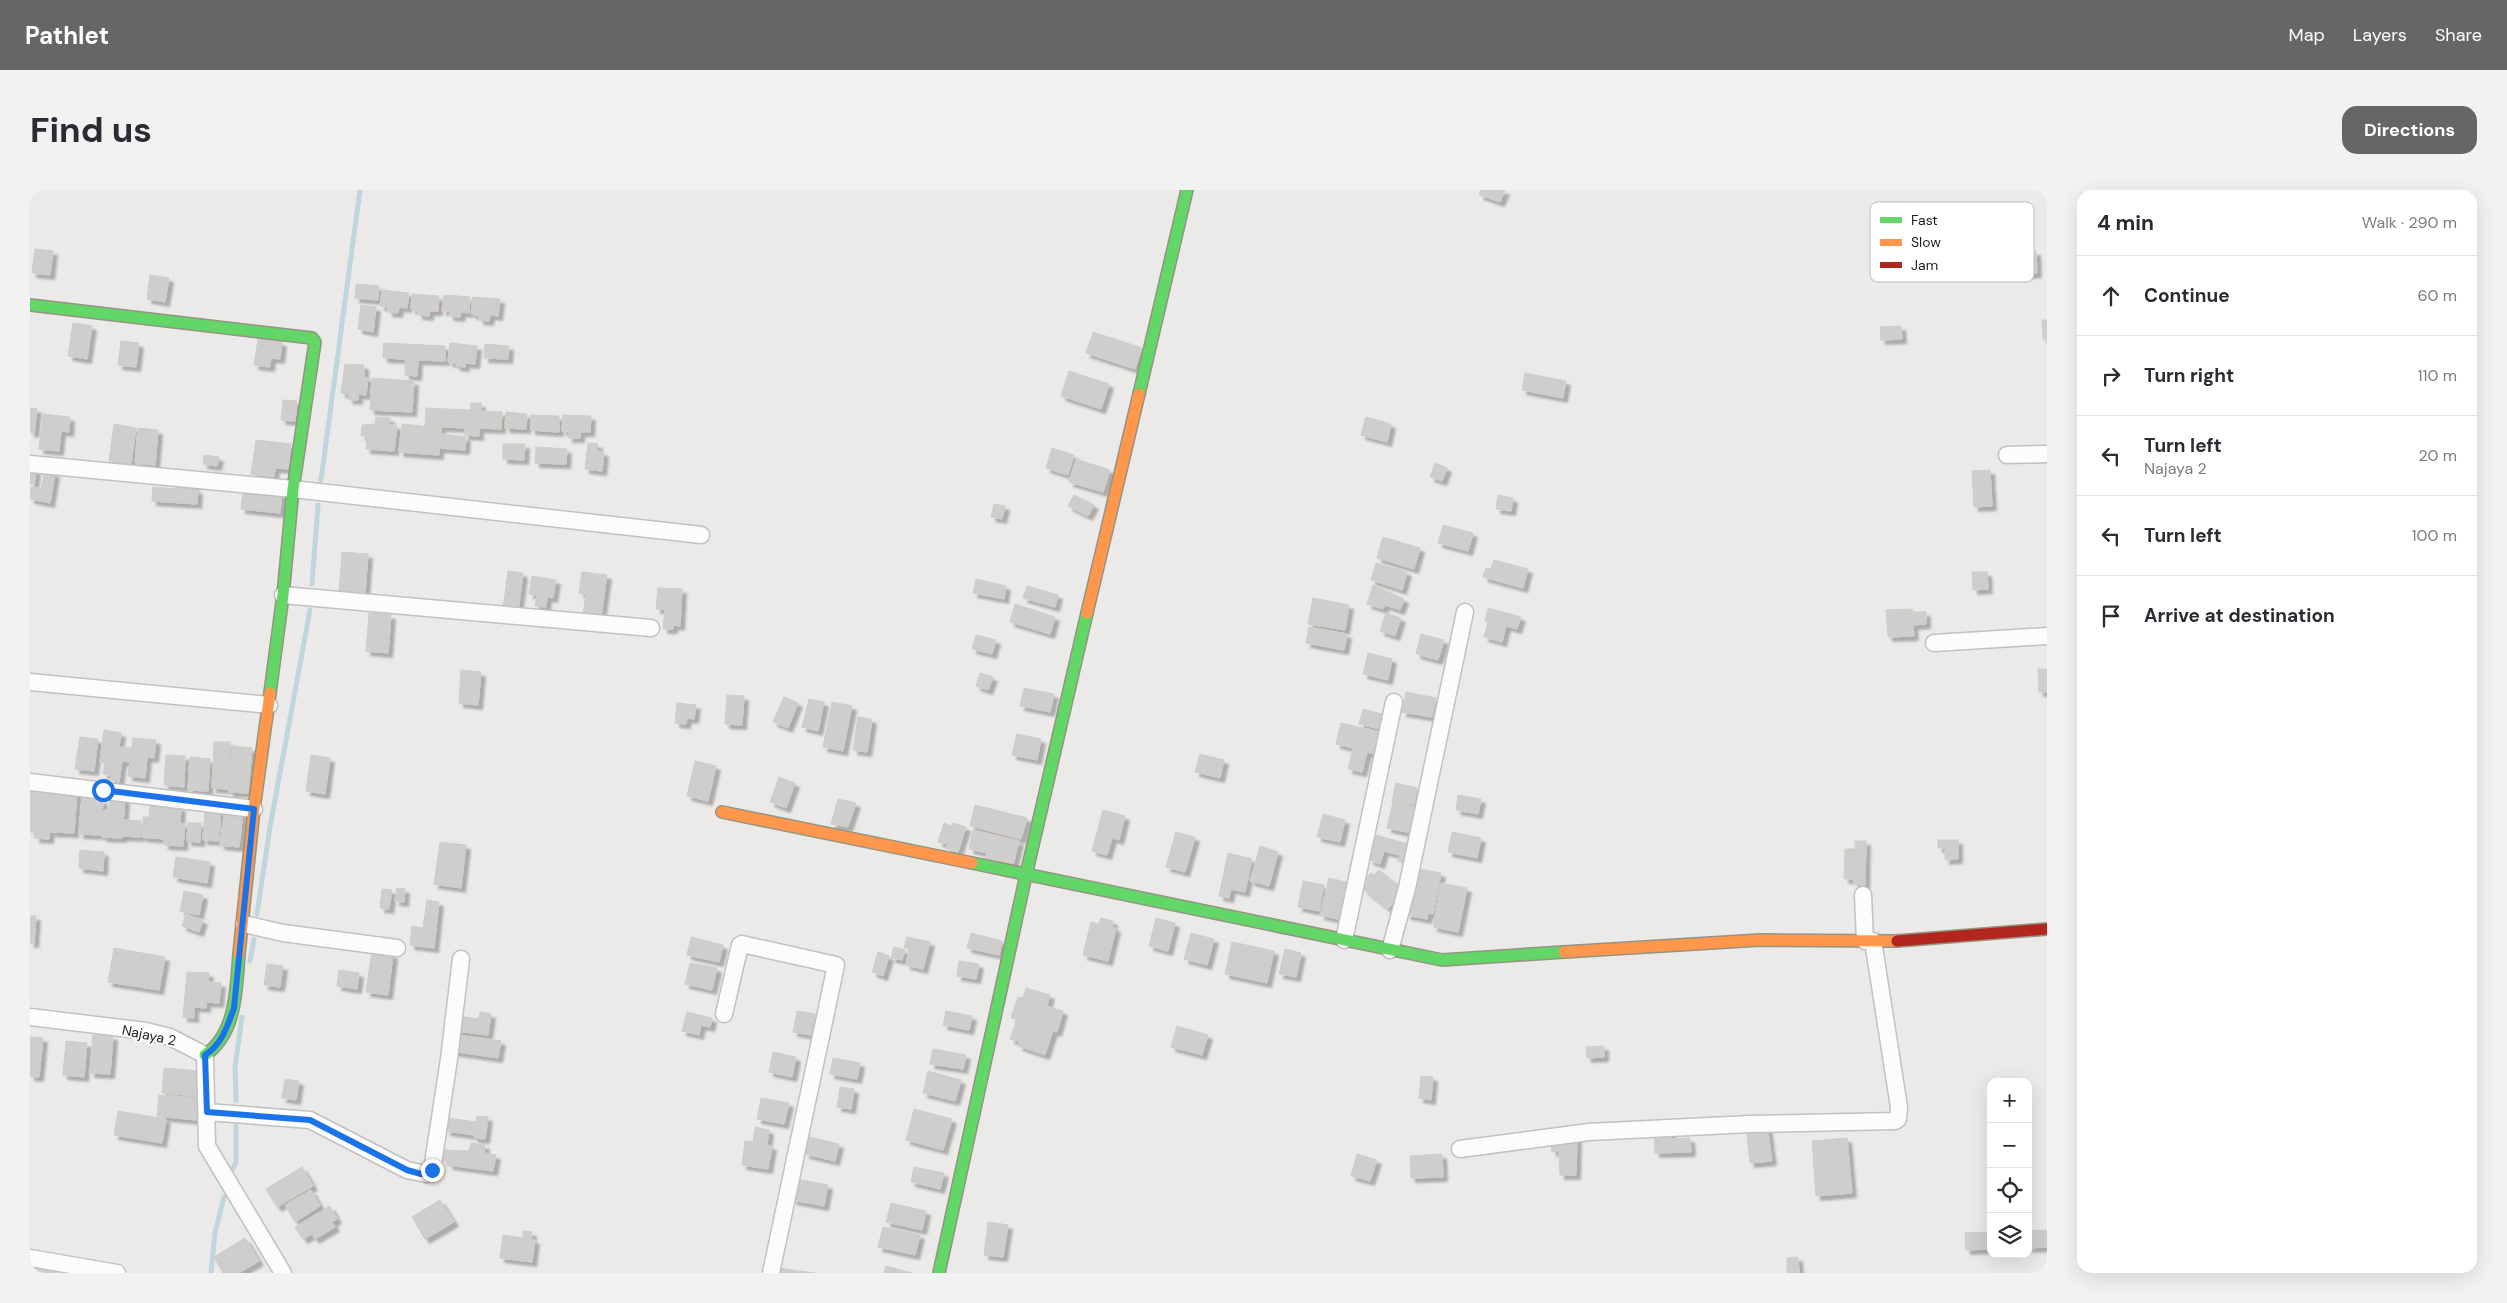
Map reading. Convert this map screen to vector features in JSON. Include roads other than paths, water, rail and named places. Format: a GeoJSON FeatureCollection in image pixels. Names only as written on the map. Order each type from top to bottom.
{"type":"FeatureCollection","features":[{"type":"Feature","properties":{"kind":"street"},"geometry":{"type":"LineString","coordinates":[[939,1273],[1026,874],[1186,190]]}},
{"type":"Feature","properties":{"kind":"street"},"geometry":{"type":"LineString","coordinates":[[30,305],[314,340],[315,344],[293,489],[283,595],[254,809],[244,924],[234,1008],[224,1034],[212,1051],[205,1055],[207,1146],[283,1273]]}},
{"type":"Feature","properties":{"kind":"street"},"geometry":{"type":"LineString","coordinates":[[2007,455],[2047,454]]}},
{"type":"Feature","properties":{"kind":"street"},"geometry":{"type":"LineString","coordinates":[[30,464],[293,489],[701,535]]}},
{"type":"Feature","properties":{"kind":"street"},"geometry":{"type":"LineString","coordinates":[[283,595],[651,628]]}},
{"type":"Feature","properties":{"kind":"street"},"geometry":{"type":"LineString","coordinates":[[1390,950],[1409,878],[1465,612]]}},
{"type":"Feature","properties":{"kind":"street"},"geometry":{"type":"LineString","coordinates":[[1934,643],[2047,636]]}},
{"type":"Feature","properties":{"kind":"street"},"geometry":{"type":"LineString","coordinates":[[30,682],[268,705]]}},
{"type":"Feature","properties":{"kind":"street"},"geometry":{"type":"LineString","coordinates":[[1344,940],[1394,702]]}},
{"type":"Feature","properties":{"kind":"street"},"geometry":{"type":"LineString","coordinates":[[30,782],[254,809]]}},
{"type":"Feature","properties":{"kind":"street"},"geometry":{"type":"LineString","coordinates":[[722,812],[1442,960],[1760,940],[1912,941],[2047,929]]}},
{"type":"Feature","properties":{"kind":"street"},"geometry":{"type":"LineString","coordinates":[[1460,1149],[1589,1132],[1750,1124],[1895,1121],[1898,1119],[1899,1107],[1869,940],[1863,895]]}},
{"type":"Feature","properties":{"kind":"street"},"geometry":{"type":"LineString","coordinates":[[244,924],[283,933],[397,948]]}},
{"type":"Feature","properties":{"kind":"street"},"geometry":{"type":"LineString","coordinates":[[724,1014],[740,945],[742,944],[836,965],[771,1273]]}},
{"type":"Feature","properties":{"kind":"street"},"geometry":{"type":"LineString","coordinates":[[207,1112],[310,1120],[407,1170],[426,1174],[432,1170],[449,1058],[461,959]]}},
{"type":"Feature","properties":{"kind":"street","name":"Najaya 2"},"geometry":{"type":"LineString","coordinates":[[30,1017],[146,1031],[170,1037],[205,1055]]}},
{"type":"Feature","properties":{"kind":"street"},"geometry":{"type":"LineString","coordinates":[[30,1258],[117,1273]]}},
{"type":"Feature","properties":{"kind":"waterway"},"geometry":{"type":"LineString","coordinates":[[321,480],[360,190]]}},
{"type":"Feature","properties":{"kind":"waterway"},"geometry":{"type":"LineString","coordinates":[[312,584],[318,505]]}},
{"type":"Feature","properties":{"kind":"waterway"},"geometry":{"type":"LineString","coordinates":[[257,914],[270,827],[310,610]]}},
{"type":"Feature","properties":{"kind":"waterway"},"geometry":{"type":"LineString","coordinates":[[250,961],[254,939]]}},
{"type":"Feature","properties":{"kind":"waterway"},"geometry":{"type":"LineString","coordinates":[[236,1101],[235,1067],[242,1017]]}},
{"type":"Feature","properties":{"kind":"waterway"},"geometry":{"type":"LineString","coordinates":[[229,1177],[236,1162],[236,1126]]}},
{"type":"Feature","properties":{"kind":"waterway"},"geometry":{"type":"LineString","coordinates":[[211,1273],[215,1233],[224,1197]]}}]}
